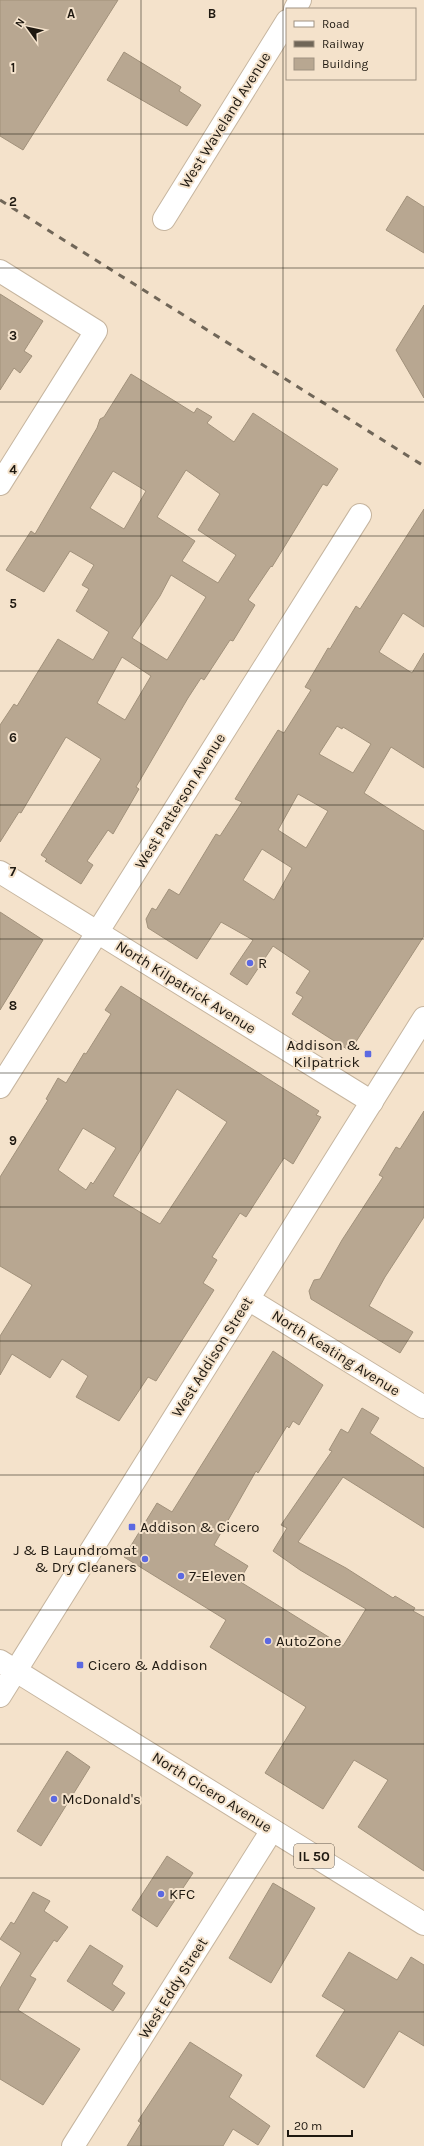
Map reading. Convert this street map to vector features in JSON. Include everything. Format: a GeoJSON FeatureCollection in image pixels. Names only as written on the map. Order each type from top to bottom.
{"type":"FeatureCollection","features":[{"type":"Feature","properties":{"kind":"street","name":"West Waveland Avenue"},"geometry":{"type":"LineString","coordinates":[[164,219],[286,24]]}},
{"type":"Feature","properties":{"kind":"street"},"geometry":{"type":"LineString","coordinates":[[0,271],[96,331],[0,484]]}},
{"type":"Feature","properties":{"kind":"street","name":"West Patterson Avenue"},"geometry":{"type":"LineString","coordinates":[[0,1086],[360,515]]}},
{"type":"Feature","properties":{"kind":"street","name":"North Kilpatrick Avenue"},"geometry":{"type":"LineString","coordinates":[[0,872],[372,1102]]}},
{"type":"Feature","properties":{"kind":"street","name":"West Addison Street"},"geometry":{"type":"LineString","coordinates":[[0,1696],[8,1666],[248,1299],[424,1018]]}},
{"type":"Feature","properties":{"kind":"street","name":"North Keating Avenue"},"geometry":{"type":"LineString","coordinates":[[248,1299],[424,1408]]}},
{"type":"Feature","properties":{"kind":"street","name":"North Cicero Avenue"},"geometry":{"type":"LineString","coordinates":[[8,1666],[424,1924]]}},
{"type":"Feature","properties":{"kind":"street","name":"West Eddy Street"},"geometry":{"type":"LineString","coordinates":[[73,2146],[272,1830]]}},
{"type":"Feature","properties":{"kind":"building"},"geometry":{"type":"Polygon","coordinates":[[[0,0],[118,0],[23,150],[0,136],[0,0]]]}},
{"type":"Feature","properties":{"kind":"building"},"geometry":{"type":"Polygon","coordinates":[[[124,52],[181,87],[179,91],[201,105],[187,126],[107,80],[124,52]]]}},
{"type":"Feature","properties":{"kind":"building"},"geometry":{"type":"Polygon","coordinates":[[[407,196],[424,207],[424,253],[386,230],[407,196]]]}},
{"type":"Feature","properties":{"kind":"building"},"geometry":{"type":"Polygon","coordinates":[[[0,294],[43,321],[24,351],[32,356],[20,373],[14,368],[0,390],[0,294]]]}},
{"type":"Feature","properties":{"kind":"building"},"geometry":{"type":"Polygon","coordinates":[[[424,305],[424,398],[396,350],[424,305]]]}},
{"type":"Feature","properties":{"kind":"building"},"geometry":{"type":"Polygon","coordinates":[[[131,374],[194,413],[197,408],[212,417],[207,423],[234,442],[253,413],[338,469],[327,486],[323,484],[272,567],[271,566],[248,600],[255,605],[233,641],[230,640],[204,680],[201,678],[188,698],[136,787],[139,789],[113,834],[108,830],[87,861],[93,865],[81,884],[45,861],[47,859],[41,855],[101,759],[66,737],[21,813],[19,812],[0,842],[0,725],[14,704],[17,706],[58,639],[93,660],[109,632],[76,611],[89,589],[82,585],[94,565],[70,551],[44,592],[6,570],[31,531],[35,534],[97,428],[100,419],[104,417],[131,374]],[[186,470],[157,517],[195,541],[182,561],[218,583],[236,555],[198,530],[220,494],[186,470]],[[113,471],[90,508],[124,529],[146,491],[113,471]],[[171,575],[160,596],[132,638],[167,660],[206,597],[171,575]],[[122,657],[97,703],[125,720],[151,676],[122,657]]]}},
{"type":"Feature","properties":{"kind":"building"},"geometry":{"type":"Polygon","coordinates":[[[424,509],[424,627],[403,613],[379,652],[412,673],[424,653],[424,768],[391,747],[364,793],[424,831],[424,936],[350,1051],[292,1014],[303,997],[296,993],[310,971],[273,946],[247,985],[230,974],[253,940],[221,922],[197,959],[148,928],[146,919],[152,908],[156,910],[169,889],[179,895],[216,834],[220,836],[242,802],[235,799],[251,773],[278,730],[284,733],[311,690],[305,687],[328,648],[330,649],[356,606],[360,609],[424,509]],[[337,726],[319,754],[353,773],[371,744],[343,727],[342,729],[337,726]],[[298,794],[278,830],[306,848],[328,811],[298,794]],[[262,849],[243,880],[274,900],[292,868],[262,849]]]}},
{"type":"Feature","properties":{"kind":"building"},"geometry":{"type":"Polygon","coordinates":[[[0,912],[43,940],[0,1010],[0,912]]]}},
{"type":"Feature","properties":{"kind":"building"},"geometry":{"type":"Polygon","coordinates":[[[121,986],[319,1111],[316,1115],[321,1117],[293,1164],[284,1158],[246,1217],[240,1213],[212,1257],[217,1260],[203,1283],[214,1290],[156,1381],[148,1377],[119,1421],[76,1397],[88,1376],[62,1359],[50,1378],[12,1354],[0,1375],[0,1336],[32,1285],[0,1266],[0,1177],[48,1100],[46,1099],[58,1078],[66,1083],[84,1053],[86,1054],[111,1014],[105,1010],[121,986]],[[177,1089],[113,1196],[160,1224],[227,1122],[177,1089]],[[83,1128],[58,1170],[86,1190],[91,1182],[93,1184],[116,1148],[83,1128]]]}},
{"type":"Feature","properties":{"kind":"building"},"geometry":{"type":"Polygon","coordinates":[[[424,1111],[424,1217],[385,1277],[369,1306],[413,1332],[400,1353],[311,1299],[309,1291],[314,1280],[320,1279],[342,1240],[383,1177],[379,1175],[396,1147],[400,1149],[424,1111]]]}},
{"type":"Feature","properties":{"kind":"building"},"geometry":{"type":"Polygon","coordinates":[[[273,1351],[323,1385],[299,1425],[293,1421],[289,1428],[287,1426],[258,1473],[256,1471],[214,1545],[248,1566],[239,1581],[343,1646],[366,1609],[300,1570],[273,1551],[287,1528],[281,1525],[332,1451],[329,1450],[341,1429],[348,1433],[362,1408],[379,1418],[370,1433],[424,1468],[424,1528],[343,1477],[298,1542],[346,1568],[393,1598],[395,1596],[415,1608],[413,1611],[424,1617],[424,1871],[358,1827],[388,1780],[354,1760],[323,1809],[265,1773],[306,1707],[210,1647],[226,1620],[124,1557],[157,1503],[172,1512],[273,1351]]]}},
{"type":"Feature","properties":{"kind":"building","name":"McDonald's"},"geometry":{"type":"Polygon","coordinates":[[[67,1751],[90,1767],[41,1846],[17,1831],[67,1751]]]}},
{"type":"Feature","properties":{"kind":"building","name":"KFC"},"geometry":{"type":"Polygon","coordinates":[[[167,1856],[193,1873],[157,1927],[132,1910],[167,1856]]]}},
{"type":"Feature","properties":{"kind":"building"},"geometry":{"type":"Polygon","coordinates":[[[273,1883],[315,1908],[271,1983],[229,1958],[273,1883]]]}},
{"type":"Feature","properties":{"kind":"building"},"geometry":{"type":"Polygon","coordinates":[[[33,1892],[50,1901],[44,1911],[68,1927],[57,1942],[54,1940],[30,1976],[36,1979],[18,2010],[80,2049],[43,2105],[0,2079],[0,1988],[21,1953],[0,1939],[11,1922],[14,1924],[33,1892]]]}},
{"type":"Feature","properties":{"kind":"building"},"geometry":{"type":"Polygon","coordinates":[[[90,1945],[123,1966],[112,1984],[125,1993],[113,2011],[67,1981],[90,1945]]]}},
{"type":"Feature","properties":{"kind":"building"},"geometry":{"type":"Polygon","coordinates":[[[349,1952],[397,1980],[411,1957],[424,1965],[424,2046],[399,2031],[364,2088],[316,2056],[345,2010],[322,1996],[349,1952]]]}},
{"type":"Feature","properties":{"kind":"building"},"geometry":{"type":"Polygon","coordinates":[[[190,2042],[242,2075],[229,2097],[270,2126],[258,2145],[233,2129],[223,2146],[127,2146],[141,2123],[138,2121],[190,2042]]]}},
{"type":"Feature","properties":{"kind":"railway"},"geometry":{"type":"LineString","coordinates":[[0,200],[424,466]]}},
{"type":"Feature","properties":{"kind":"place","name":"R"},"geometry":{"type":"Point","coordinates":[250,963]}},
{"type":"Feature","properties":{"kind":"place","name":"Addison & Kilpatrick"},"geometry":{"type":"Point","coordinates":[368,1054]}},
{"type":"Feature","properties":{"kind":"place","name":"Addison & Cicero"},"geometry":{"type":"Point","coordinates":[132,1527]}},
{"type":"Feature","properties":{"kind":"place","name":"J & B Laundromat & Dry Cleaners"},"geometry":{"type":"Point","coordinates":[145,1559]}},
{"type":"Feature","properties":{"kind":"place","name":"7-Eleven"},"geometry":{"type":"Point","coordinates":[181,1576]}},
{"type":"Feature","properties":{"kind":"place","name":"AutoZone"},"geometry":{"type":"Point","coordinates":[268,1641]}},
{"type":"Feature","properties":{"kind":"place","name":"Cicero & Addison"},"geometry":{"type":"Point","coordinates":[80,1665]}},
{"type":"Feature","properties":{"kind":"place","name":"McDonald's"},"geometry":{"type":"Point","coordinates":[54,1799]}},
{"type":"Feature","properties":{"kind":"place","name":"KFC"},"geometry":{"type":"Point","coordinates":[161,1894]}}]}
